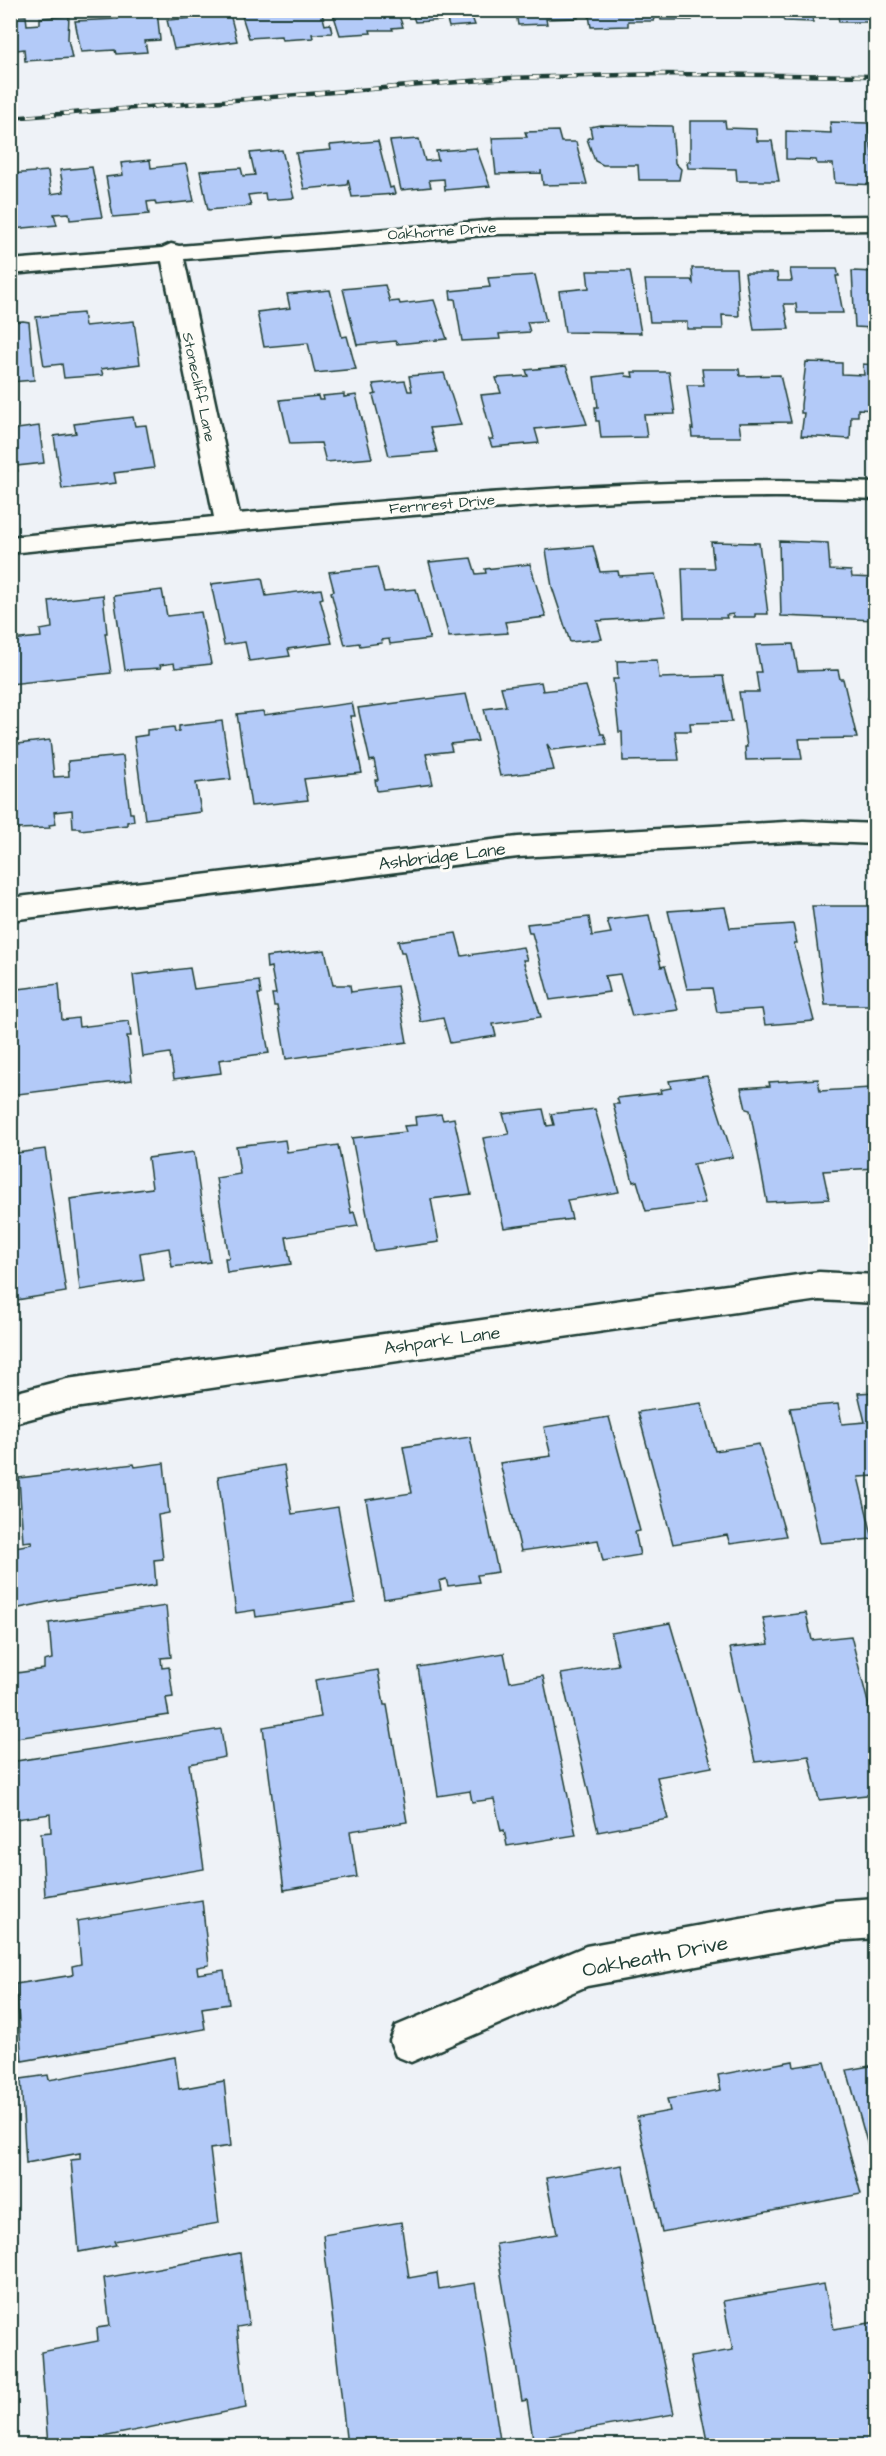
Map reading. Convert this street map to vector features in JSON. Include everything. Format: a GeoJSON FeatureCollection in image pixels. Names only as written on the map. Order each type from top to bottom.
{"type":"FeatureCollection","features":[{"type":"Feature","properties":{"kind":"street","name":"Oakhorne Drive"},"geometry":{"type":"LineString","coordinates":[[10,267],[498,227],[876,223]]}},
{"type":"Feature","properties":{"kind":"street","name":"Stonecliff Lane"},"geometry":{"type":"LineString","coordinates":[[171,252],[228,522]]}},
{"type":"Feature","properties":{"kind":"street","name":"Fernrest Drive"},"geometry":{"type":"LineString","coordinates":[[10,545],[228,522],[553,495],[749,489],[876,490]]}},
{"type":"Feature","properties":{"kind":"street","name":"Ashbridge Lane"},"geometry":{"type":"LineString","coordinates":[[10,909],[518,847],[802,831],[876,834]]}},
{"type":"Feature","properties":{"kind":"street","name":"Ashpark Lane"},"geometry":{"type":"LineString","coordinates":[[10,1409],[67,1394],[819,1286],[876,1289]]}},
{"type":"Feature","properties":{"kind":"street","name":"Oakheath Drive"},"geometry":{"type":"LineString","coordinates":[[411,2041],[586,1966],[834,1922],[876,1918]]}},
{"type":"Feature","properties":{"kind":"building"},"geometry":{"type":"Polygon","coordinates":[[[117,10],[157,10],[160,40],[145,41],[147,52],[116,54],[115,50],[81,52],[75,21],[118,19],[117,10]]]}},
{"type":"Feature","properties":{"kind":"building"},"geometry":{"type":"Polygon","coordinates":[[[191,10],[229,10],[237,41],[174,49],[167,20],[193,18],[191,10]]]}},
{"type":"Feature","properties":{"kind":"building"},"geometry":{"type":"Polygon","coordinates":[[[240,10],[321,10],[325,25],[330,24],[332,33],[312,34],[313,38],[282,40],[281,36],[249,38],[240,10]]]}},
{"type":"Feature","properties":{"kind":"building"},"geometry":{"type":"Polygon","coordinates":[[[332,10],[397,10],[403,27],[392,28],[393,30],[370,30],[371,33],[340,35],[332,10]]]}},
{"type":"Feature","properties":{"kind":"building"},"geometry":{"type":"Polygon","coordinates":[[[411,10],[487,10],[488,16],[472,17],[475,25],[449,27],[447,20],[415,22],[411,10]]]}},
{"type":"Feature","properties":{"kind":"building"},"geometry":{"type":"Polygon","coordinates":[[[498,10],[577,10],[578,18],[546,19],[547,24],[518,25],[516,13],[498,14],[498,10]]]}},
{"type":"Feature","properties":{"kind":"building"},"geometry":{"type":"Polygon","coordinates":[[[588,10],[652,10],[654,21],[628,21],[628,26],[591,27],[588,10]]]}},
{"type":"Feature","properties":{"kind":"building"},"geometry":{"type":"Polygon","coordinates":[[[660,10],[691,10],[692,20],[661,20],[660,10]]]}},
{"type":"Feature","properties":{"kind":"building"},"geometry":{"type":"Polygon","coordinates":[[[750,10],[827,11],[811,11],[813,22],[784,21],[783,17],[751,17],[750,10]]]}},
{"type":"Feature","properties":{"kind":"building"},"geometry":{"type":"Polygon","coordinates":[[[837,10],[876,10],[876,22],[868,20],[869,22],[839,22],[837,10]]]}},
{"type":"Feature","properties":{"kind":"building"},"geometry":{"type":"Polygon","coordinates":[[[26,16],[27,25],[40,24],[40,18],[69,16],[68,39],[72,58],[25,61],[24,49],[10,51],[10,17],[26,16]]]}},
{"type":"Feature","properties":{"kind":"building"},"geometry":{"type":"Polygon","coordinates":[[[690,121],[725,121],[726,128],[756,129],[757,141],[772,141],[779,181],[737,181],[736,169],[688,168],[690,121]]]}},
{"type":"Feature","properties":{"kind":"building"},"geometry":{"type":"Polygon","coordinates":[[[830,122],[868,123],[876,185],[835,183],[833,164],[817,164],[816,160],[786,159],[786,131],[831,133],[830,122]]]}},
{"type":"Feature","properties":{"kind":"building"},"geometry":{"type":"Polygon","coordinates":[[[600,125],[672,126],[675,163],[681,169],[679,180],[639,180],[638,165],[603,165],[595,161],[587,139],[592,137],[590,127],[600,125]]]}},
{"type":"Feature","properties":{"kind":"building"},"geometry":{"type":"Polygon","coordinates":[[[558,131],[561,142],[576,142],[587,184],[543,185],[541,170],[541,173],[496,174],[492,138],[527,137],[525,132],[558,131]]]}},
{"type":"Feature","properties":{"kind":"building"},"geometry":{"type":"Polygon","coordinates":[[[419,139],[425,161],[438,160],[436,151],[476,148],[490,186],[445,190],[444,179],[429,180],[431,187],[401,190],[390,141],[419,139]]]}},
{"type":"Feature","properties":{"kind":"building"},"geometry":{"type":"Polygon","coordinates":[[[378,141],[390,188],[393,187],[395,194],[352,197],[348,179],[347,185],[304,189],[296,153],[331,150],[330,145],[378,141]]]}},
{"type":"Feature","properties":{"kind":"building"},"geometry":{"type":"Polygon","coordinates":[[[282,150],[294,198],[266,200],[265,193],[248,195],[251,206],[208,210],[200,171],[241,168],[243,176],[255,175],[250,153],[282,150]]]}},
{"type":"Feature","properties":{"kind":"building"},"geometry":{"type":"Polygon","coordinates":[[[150,160],[151,168],[186,164],[194,201],[156,205],[155,201],[147,202],[149,214],[113,217],[106,177],[123,175],[121,163],[150,160]]]}},
{"type":"Feature","properties":{"kind":"building"},"geometry":{"type":"Polygon","coordinates":[[[92,167],[102,217],[70,220],[69,213],[54,214],[57,225],[12,229],[10,174],[48,171],[51,194],[64,192],[60,170],[92,167]]]}},
{"type":"Feature","properties":{"kind":"building"},"geometry":{"type":"Polygon","coordinates":[[[692,268],[736,268],[739,316],[722,315],[723,329],[687,329],[687,322],[650,322],[645,280],[691,280],[693,283],[692,268]]]}},
{"type":"Feature","properties":{"kind":"building"},"geometry":{"type":"Polygon","coordinates":[[[790,269],[837,269],[839,276],[836,276],[843,313],[797,313],[796,304],[784,304],[789,329],[754,330],[745,273],[777,273],[778,281],[792,281],[790,269]]]}},
{"type":"Feature","properties":{"kind":"building"},"geometry":{"type":"Polygon","coordinates":[[[587,271],[630,271],[641,333],[565,332],[559,291],[589,288],[587,271]]]}},
{"type":"Feature","properties":{"kind":"building"},"geometry":{"type":"Polygon","coordinates":[[[852,271],[876,272],[876,349],[873,328],[855,327],[852,271]]]}},
{"type":"Feature","properties":{"kind":"building"},"geometry":{"type":"Polygon","coordinates":[[[535,275],[546,321],[527,322],[530,332],[499,334],[500,339],[462,341],[455,299],[451,299],[450,291],[490,287],[488,278],[535,275]]]}},
{"type":"Feature","properties":{"kind":"building"},"geometry":{"type":"Polygon","coordinates":[[[385,285],[390,302],[399,301],[400,304],[434,300],[447,339],[357,345],[343,289],[385,285]]]}},
{"type":"Feature","properties":{"kind":"building"},"geometry":{"type":"Polygon","coordinates":[[[330,290],[342,337],[347,336],[356,369],[315,373],[308,343],[264,347],[257,312],[290,308],[287,294],[330,290]]]}},
{"type":"Feature","properties":{"kind":"building"},"geometry":{"type":"Polygon","coordinates":[[[83,313],[85,326],[134,321],[140,364],[101,369],[103,375],[64,378],[62,364],[44,366],[36,317],[83,313]]]}},
{"type":"Feature","properties":{"kind":"building"},"geometry":{"type":"Polygon","coordinates":[[[10,322],[29,322],[34,380],[10,382],[10,322]]]}},
{"type":"Feature","properties":{"kind":"building"},"geometry":{"type":"Polygon","coordinates":[[[806,362],[842,363],[842,374],[864,375],[863,364],[876,365],[876,410],[858,409],[858,416],[851,416],[850,439],[801,436],[804,413],[801,413],[801,405],[806,362]]]}},
{"type":"Feature","properties":{"kind":"building"},"geometry":{"type":"Polygon","coordinates":[[[566,366],[587,424],[535,429],[539,443],[492,447],[489,439],[493,439],[481,395],[501,393],[496,378],[528,376],[526,370],[566,366]]]}},
{"type":"Feature","properties":{"kind":"building"},"geometry":{"type":"Polygon","coordinates":[[[702,369],[739,369],[740,376],[780,375],[791,422],[739,423],[741,437],[692,437],[687,385],[704,385],[702,369]]]}},
{"type":"Feature","properties":{"kind":"building"},"geometry":{"type":"Polygon","coordinates":[[[632,372],[669,372],[675,414],[644,415],[647,437],[601,438],[599,421],[596,421],[595,407],[598,407],[594,377],[625,373],[626,376],[633,377],[632,372]]]}},
{"type":"Feature","properties":{"kind":"building"},"geometry":{"type":"Polygon","coordinates":[[[444,373],[461,425],[430,428],[437,452],[389,456],[373,395],[376,394],[373,384],[405,381],[408,391],[412,391],[409,376],[444,373]]]}},
{"type":"Feature","properties":{"kind":"building"},"geometry":{"type":"Polygon","coordinates":[[[344,394],[344,397],[356,395],[372,458],[326,462],[321,443],[290,444],[280,400],[318,396],[319,400],[324,400],[323,396],[344,394]]]}},
{"type":"Feature","properties":{"kind":"building"},"geometry":{"type":"Polygon","coordinates":[[[133,417],[135,426],[146,425],[154,468],[114,473],[116,483],[62,489],[54,436],[76,433],[74,424],[133,417]]]}},
{"type":"Feature","properties":{"kind":"building"},"geometry":{"type":"Polygon","coordinates":[[[39,426],[44,463],[17,466],[18,471],[10,472],[10,430],[39,426]]]}},
{"type":"Feature","properties":{"kind":"building"},"geometry":{"type":"Polygon","coordinates":[[[779,541],[828,543],[830,570],[851,571],[852,577],[876,578],[876,620],[781,616],[779,541]]]}},
{"type":"Feature","properties":{"kind":"building"},"geometry":{"type":"Polygon","coordinates":[[[711,542],[759,543],[768,614],[755,614],[755,617],[733,617],[733,614],[726,615],[727,618],[684,618],[682,568],[714,568],[711,542]]]}},
{"type":"Feature","properties":{"kind":"building"},"geometry":{"type":"Polygon","coordinates":[[[593,546],[600,572],[618,571],[619,576],[655,574],[666,616],[597,621],[602,639],[570,642],[552,587],[546,550],[593,546]]]}},
{"type":"Feature","properties":{"kind":"building"},"geometry":{"type":"Polygon","coordinates":[[[471,558],[476,574],[486,573],[485,569],[530,564],[546,617],[505,622],[508,633],[449,637],[429,562],[471,558]]]}},
{"type":"Feature","properties":{"kind":"building"},"geometry":{"type":"Polygon","coordinates":[[[377,567],[384,592],[416,589],[430,639],[390,644],[389,639],[381,640],[382,643],[360,646],[359,643],[345,645],[331,592],[334,591],[329,572],[377,567]]]}},
{"type":"Feature","properties":{"kind":"building"},"geometry":{"type":"Polygon","coordinates":[[[262,578],[266,596],[321,589],[323,598],[320,599],[332,643],[288,649],[290,656],[249,661],[245,642],[224,645],[211,584],[262,578]]]}},
{"type":"Feature","properties":{"kind":"building"},"geometry":{"type":"Polygon","coordinates":[[[162,590],[167,616],[201,612],[211,664],[175,668],[174,663],[160,665],[161,668],[125,670],[114,596],[162,590]]]}},
{"type":"Feature","properties":{"kind":"building"},"geometry":{"type":"Polygon","coordinates":[[[103,595],[107,633],[105,633],[111,673],[10,684],[10,640],[41,637],[40,630],[52,628],[49,601],[103,595]]]}},
{"type":"Feature","properties":{"kind":"building"},"geometry":{"type":"Polygon","coordinates":[[[793,644],[798,671],[838,670],[840,679],[843,679],[857,738],[799,739],[802,759],[746,760],[745,747],[747,747],[739,692],[759,692],[756,672],[761,672],[756,645],[793,644]]]}},
{"type":"Feature","properties":{"kind":"building"},"geometry":{"type":"Polygon","coordinates":[[[657,660],[659,678],[723,676],[732,722],[690,723],[691,731],[675,731],[679,760],[623,761],[622,732],[619,732],[613,679],[618,679],[617,661],[657,660]]]}},
{"type":"Feature","properties":{"kind":"building"},"geometry":{"type":"Polygon","coordinates":[[[541,682],[543,691],[586,686],[601,734],[604,734],[607,744],[551,750],[547,744],[554,770],[500,776],[484,709],[506,706],[501,687],[541,682]]]}},
{"type":"Feature","properties":{"kind":"building"},"geometry":{"type":"Polygon","coordinates":[[[870,686],[876,686],[876,760],[868,698],[871,698],[870,686]]]}},
{"type":"Feature","properties":{"kind":"building"},"geometry":{"type":"Polygon","coordinates":[[[466,694],[478,741],[450,744],[452,751],[426,754],[433,784],[377,791],[375,780],[378,780],[374,760],[370,761],[358,708],[466,694]]]}},
{"type":"Feature","properties":{"kind":"building"},"geometry":{"type":"Polygon","coordinates":[[[352,703],[355,716],[350,716],[362,773],[304,779],[308,800],[251,806],[237,714],[263,711],[264,715],[352,703]]]}},
{"type":"Feature","properties":{"kind":"building"},"geometry":{"type":"Polygon","coordinates":[[[222,721],[231,779],[196,783],[201,812],[145,819],[134,737],[147,735],[147,730],[174,727],[175,732],[179,731],[179,726],[222,721]]]}},
{"type":"Feature","properties":{"kind":"building"},"geometry":{"type":"Polygon","coordinates":[[[50,740],[54,777],[69,776],[68,761],[123,756],[130,813],[133,813],[134,821],[127,822],[127,825],[80,830],[80,828],[73,828],[72,810],[54,812],[56,824],[49,825],[50,828],[15,829],[10,745],[50,740]]]}},
{"type":"Feature","properties":{"kind":"building"},"geometry":{"type":"Polygon","coordinates":[[[812,906],[869,906],[876,941],[876,1005],[825,1005],[812,906]]]}},
{"type":"Feature","properties":{"kind":"building"},"geometry":{"type":"Polygon","coordinates":[[[725,907],[730,928],[793,924],[797,943],[794,943],[814,1021],[765,1025],[762,1009],[717,1012],[712,988],[687,989],[668,911],[725,907]]]}},
{"type":"Feature","properties":{"kind":"building"},"geometry":{"type":"Polygon","coordinates":[[[649,915],[661,967],[665,966],[678,1010],[632,1016],[620,974],[605,976],[609,992],[550,1000],[532,933],[529,933],[527,924],[589,917],[592,936],[611,933],[607,920],[649,915]]]}},
{"type":"Feature","properties":{"kind":"building"},"geometry":{"type":"Polygon","coordinates":[[[456,933],[462,956],[523,947],[527,960],[523,960],[541,1017],[493,1024],[496,1036],[450,1043],[443,1018],[421,1022],[404,952],[401,952],[398,941],[456,933]]]}},
{"type":"Feature","properties":{"kind":"building"},"geometry":{"type":"Polygon","coordinates":[[[325,950],[333,985],[350,985],[351,992],[397,986],[407,1042],[286,1059],[277,1006],[274,1006],[272,994],[276,994],[271,967],[267,968],[266,957],[325,950]]]}},
{"type":"Feature","properties":{"kind":"building"},"geometry":{"type":"Polygon","coordinates":[[[190,968],[194,989],[259,981],[261,994],[258,994],[269,1053],[219,1060],[221,1073],[174,1079],[170,1053],[143,1057],[133,975],[190,968]]]}},
{"type":"Feature","properties":{"kind":"building"},"geometry":{"type":"Polygon","coordinates":[[[59,984],[62,1020],[78,1018],[79,1027],[129,1021],[131,1036],[127,1036],[132,1080],[10,1095],[10,990],[59,984]]]}},
{"type":"Feature","properties":{"kind":"building"},"geometry":{"type":"Polygon","coordinates":[[[707,1076],[733,1157],[693,1164],[705,1203],[646,1211],[637,1181],[633,1182],[613,1104],[619,1104],[617,1098],[661,1093],[660,1090],[671,1088],[669,1081],[707,1076]]]}},
{"type":"Feature","properties":{"kind":"building"},"geometry":{"type":"Polygon","coordinates":[[[818,1079],[820,1091],[871,1088],[876,1108],[876,1168],[823,1171],[829,1199],[767,1202],[750,1110],[746,1109],[741,1088],[770,1086],[769,1082],[818,1079]]]}},
{"type":"Feature","properties":{"kind":"building"},"geometry":{"type":"Polygon","coordinates":[[[543,1109],[547,1126],[554,1125],[551,1114],[595,1109],[619,1192],[567,1200],[572,1219],[504,1228],[483,1138],[509,1134],[503,1114],[543,1109]]]}},
{"type":"Feature","properties":{"kind":"building"},"geometry":{"type":"Polygon","coordinates":[[[441,1114],[443,1120],[454,1118],[471,1194],[431,1199],[439,1242],[374,1251],[352,1138],[406,1132],[404,1126],[416,1125],[415,1117],[441,1114]]]}},
{"type":"Feature","properties":{"kind":"building"},"geometry":{"type":"Polygon","coordinates":[[[285,1140],[287,1152],[338,1145],[351,1213],[354,1212],[358,1226],[286,1237],[291,1264],[227,1273],[225,1258],[229,1258],[216,1178],[240,1174],[236,1146],[285,1140]]]}},
{"type":"Feature","properties":{"kind":"building"},"geometry":{"type":"Polygon","coordinates":[[[45,1149],[66,1292],[10,1301],[10,1154],[45,1149]]]}},
{"type":"Feature","properties":{"kind":"building"},"geometry":{"type":"Polygon","coordinates":[[[194,1152],[210,1262],[172,1267],[169,1248],[140,1253],[144,1280],[80,1290],[70,1199],[152,1188],[148,1158],[194,1152]]]}},
{"type":"Feature","properties":{"kind":"building"},"geometry":{"type":"Polygon","coordinates":[[[876,1392],[876,1476],[858,1477],[873,1539],[820,1543],[790,1408],[838,1404],[842,1424],[865,1422],[858,1393],[876,1392]]]}},
{"type":"Feature","properties":{"kind":"building"},"geometry":{"type":"Polygon","coordinates":[[[701,1403],[715,1451],[759,1444],[786,1536],[730,1544],[727,1535],[673,1544],[638,1412],[701,1403]]]}},
{"type":"Feature","properties":{"kind":"building"},"geometry":{"type":"Polygon","coordinates":[[[609,1417],[640,1531],[635,1532],[640,1555],[603,1561],[598,1540],[521,1551],[500,1463],[551,1456],[544,1427],[609,1417]]]}},
{"type":"Feature","properties":{"kind":"building"},"geometry":{"type":"Polygon","coordinates":[[[470,1437],[498,1572],[477,1575],[479,1582],[448,1586],[446,1579],[439,1581],[441,1590],[384,1599],[366,1500],[412,1493],[403,1447],[470,1437]]]}},
{"type":"Feature","properties":{"kind":"building"},"geometry":{"type":"Polygon","coordinates":[[[164,1463],[169,1513],[158,1515],[163,1559],[154,1560],[156,1585],[57,1600],[10,1610],[10,1548],[32,1544],[31,1541],[23,1542],[19,1478],[134,1464],[135,1467],[164,1463]]]}},
{"type":"Feature","properties":{"kind":"building"},"geometry":{"type":"Polygon","coordinates":[[[284,1465],[292,1514],[338,1507],[355,1603],[256,1617],[255,1610],[236,1613],[218,1476],[284,1465]]]}},
{"type":"Feature","properties":{"kind":"building"},"geometry":{"type":"Polygon","coordinates":[[[166,1606],[171,1657],[161,1658],[162,1668],[169,1667],[173,1697],[166,1698],[169,1715],[10,1739],[10,1674],[44,1669],[44,1661],[52,1659],[49,1623],[166,1606]]]}},
{"type":"Feature","properties":{"kind":"building"},"geometry":{"type":"Polygon","coordinates":[[[806,1613],[812,1640],[851,1636],[876,1734],[876,1794],[819,1800],[809,1756],[755,1762],[730,1648],[769,1644],[763,1618],[806,1613]]]}},
{"type":"Feature","properties":{"kind":"building"},"geometry":{"type":"Polygon","coordinates":[[[670,1623],[712,1767],[657,1777],[668,1819],[598,1832],[561,1674],[618,1665],[611,1633],[670,1623]]]}},
{"type":"Feature","properties":{"kind":"building"},"geometry":{"type":"Polygon","coordinates":[[[504,1653],[510,1682],[543,1676],[576,1835],[507,1846],[494,1799],[472,1802],[470,1791],[438,1796],[418,1667],[504,1653]]]}},
{"type":"Feature","properties":{"kind":"building"},"geometry":{"type":"Polygon","coordinates":[[[378,1670],[384,1705],[387,1705],[407,1822],[350,1831],[357,1877],[284,1890],[263,1727],[321,1717],[315,1680],[378,1670]]]}},
{"type":"Feature","properties":{"kind":"building"},"geometry":{"type":"Polygon","coordinates":[[[221,1729],[225,1757],[189,1764],[204,1869],[45,1896],[41,1833],[51,1832],[50,1814],[10,1820],[10,1762],[221,1729]]]}},
{"type":"Feature","properties":{"kind":"building"},"geometry":{"type":"Polygon","coordinates":[[[202,1900],[209,1965],[197,1967],[198,1974],[224,1970],[229,2004],[202,2008],[205,2029],[22,2061],[16,1984],[73,1975],[72,1966],[81,1964],[77,1921],[202,1900]]]}},
{"type":"Feature","properties":{"kind":"building"},"geometry":{"type":"Polygon","coordinates":[[[175,2057],[179,2089],[224,2081],[231,2146],[210,2149],[219,2223],[114,2241],[116,2245],[79,2252],[71,2160],[80,2159],[80,2153],[26,2163],[21,2079],[48,2075],[49,2080],[175,2057]]]}},
{"type":"Feature","properties":{"kind":"building"},"geometry":{"type":"Polygon","coordinates":[[[793,2061],[794,2067],[825,2062],[861,2194],[662,2232],[637,2117],[670,2111],[667,2099],[721,2090],[718,2075],[793,2061]]]}},
{"type":"Feature","properties":{"kind":"building"},"geometry":{"type":"Polygon","coordinates":[[[876,2065],[876,2175],[847,2070],[876,2065]]]}},
{"type":"Feature","properties":{"kind":"building"},"geometry":{"type":"Polygon","coordinates":[[[622,2165],[674,2414],[533,2439],[527,2400],[522,2401],[496,2244],[557,2234],[546,2178],[622,2165]]]}},
{"type":"Feature","properties":{"kind":"building"},"geometry":{"type":"Polygon","coordinates":[[[401,2222],[409,2278],[437,2273],[439,2289],[475,2283],[501,2446],[347,2446],[323,2235],[401,2222]]]}},
{"type":"Feature","properties":{"kind":"building"},"geometry":{"type":"Polygon","coordinates":[[[240,2253],[249,2325],[237,2327],[246,2408],[59,2446],[48,2446],[41,2352],[98,2341],[97,2328],[110,2326],[104,2278],[240,2253]]]}},
{"type":"Feature","properties":{"kind":"building"},"geometry":{"type":"Polygon","coordinates":[[[824,2284],[834,2329],[876,2322],[876,2446],[708,2446],[690,2357],[733,2350],[723,2301],[824,2284]]]}},
{"type":"Feature","properties":{"kind":"building"},"geometry":{"type":"Polygon","coordinates":[[[215,2440],[215,2446],[185,2446],[215,2440]]]}},
{"type":"Feature","properties":{"kind":"railway"},"geometry":{"type":"LineString","coordinates":[[10,118],[508,78],[663,74],[876,76]]}}]}
